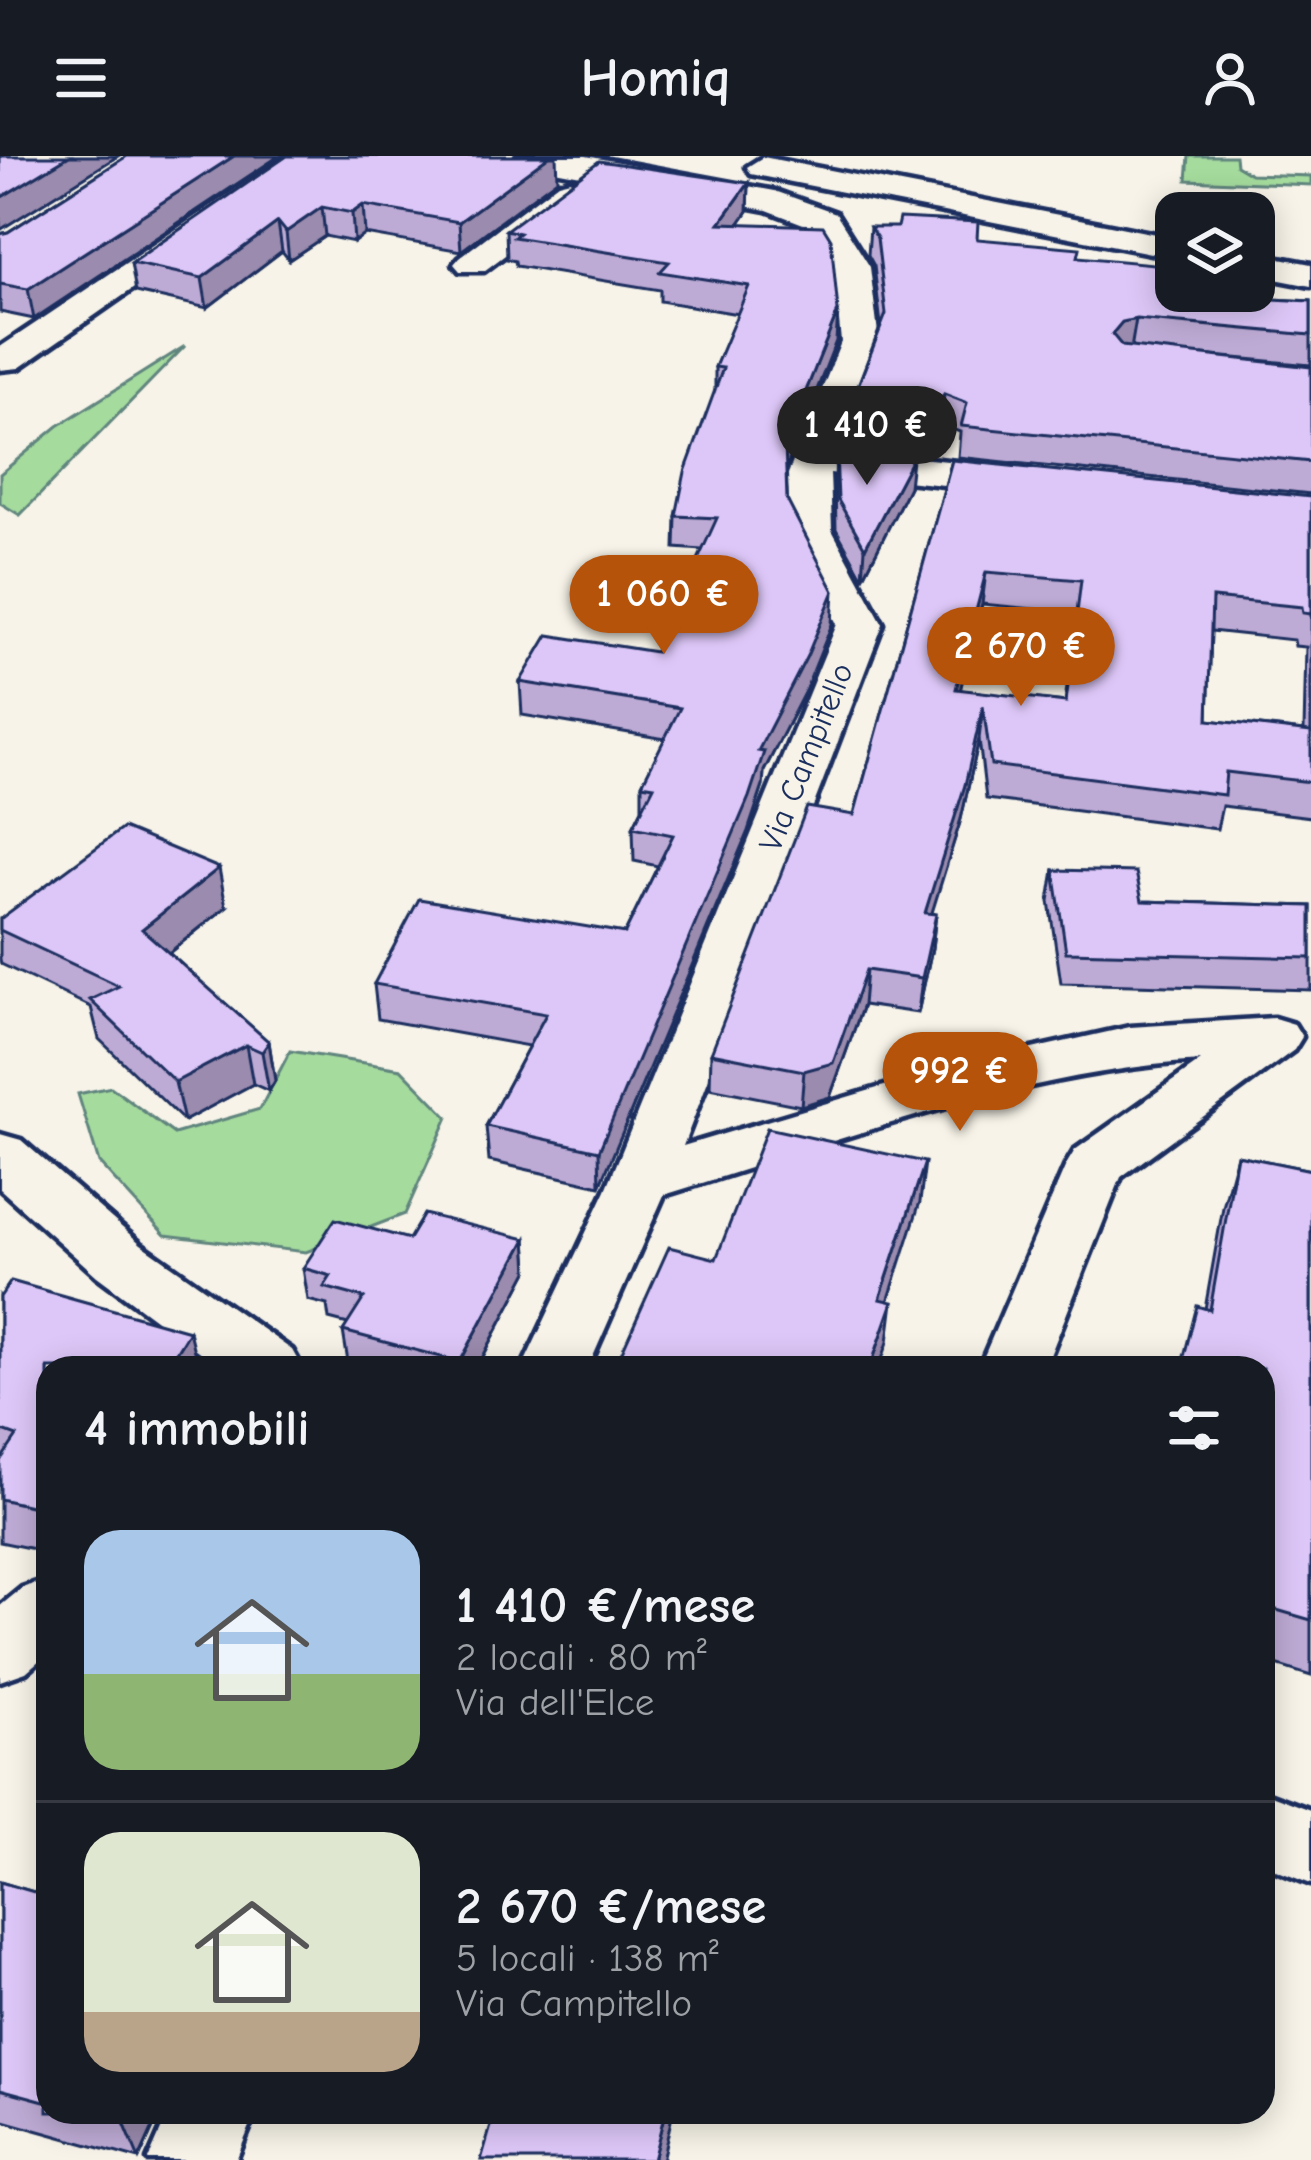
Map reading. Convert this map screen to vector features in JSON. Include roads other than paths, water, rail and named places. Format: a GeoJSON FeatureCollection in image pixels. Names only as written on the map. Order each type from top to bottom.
{"type":"FeatureCollection","features":[{"type":"Feature","properties":{"kind":"street"},"geometry":{"type":"LineString","coordinates":[[5,359],[308,156]]}},
{"type":"Feature","properties":{"kind":"street","name":"Via Campitello"},"geometry":{"type":"LineString","coordinates":[[533,156],[776,201],[824,220],[852,267],[860,342],[809,474],[811,530],[860,624],[639,1181],[560,1356]]}},
{"type":"Feature","properties":{"kind":"street"},"geometry":{"type":"LineString","coordinates":[[710,156],[790,164],[1155,243]]}},
{"type":"Feature","properties":{"kind":"street"},"geometry":{"type":"LineString","coordinates":[[472,263],[599,168]]}},
{"type":"Feature","properties":{"kind":"street"},"geometry":{"type":"LineString","coordinates":[[1275,267],[1311,275]]}},
{"type":"Feature","properties":{"kind":"street"},"geometry":{"type":"LineString","coordinates":[[814,459],[1075,487]]}},
{"type":"Feature","properties":{"kind":"street"},"geometry":{"type":"LineString","coordinates":[[639,1181],[938,1090],[1130,1046],[1292,1032]]}},
{"type":"Feature","properties":{"kind":"street"},"geometry":{"type":"LineString","coordinates":[[1017,1356],[1096,1165],[1292,1032]]}},
{"type":"Feature","properties":{"kind":"street"},"geometry":{"type":"LineString","coordinates":[[0,1155],[119,1260],[252,1356]]}},
{"type":"Feature","properties":{"kind":"street"},"geometry":{"type":"LineString","coordinates":[[0,1649],[36,1620]]}},
{"type":"Feature","properties":{"kind":"street"},"geometry":{"type":"LineString","coordinates":[[1275,1833],[1311,1847]]}},
{"type":"Feature","properties":{"kind":"street"},"geometry":{"type":"LineString","coordinates":[[192,2160],[208,2124]]}}]}
